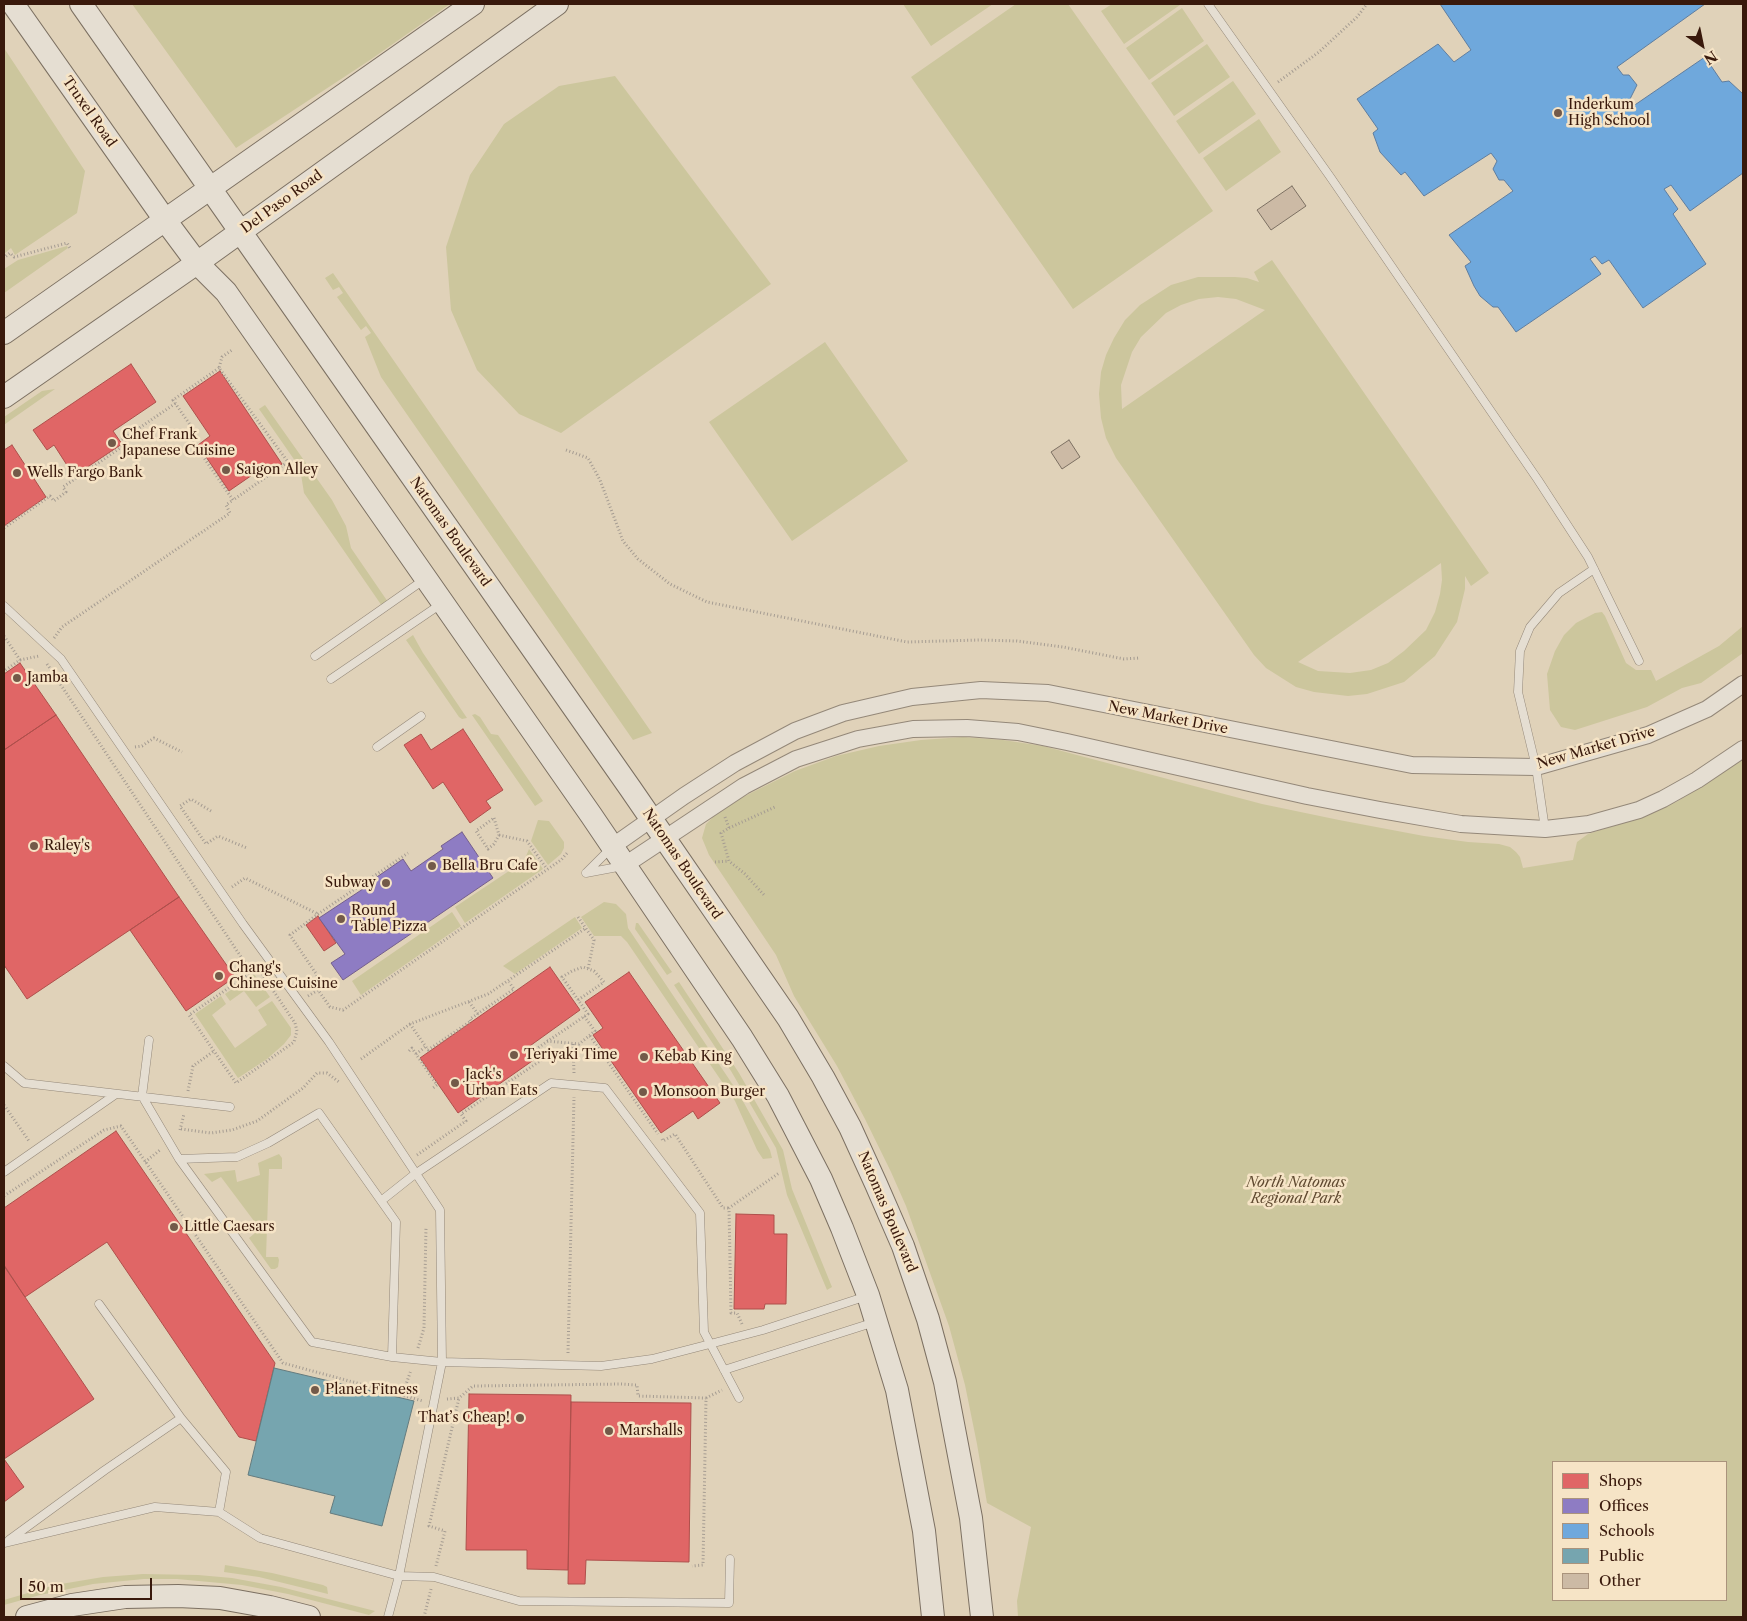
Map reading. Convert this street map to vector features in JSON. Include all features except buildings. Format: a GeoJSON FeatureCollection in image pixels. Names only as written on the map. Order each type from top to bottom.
{"type":"FeatureCollection","features":[{"type":"Feature","properties":{"kind":"main road","name":"Truxel Road"},"geometry":{"type":"LineString","coordinates":[[12,4],[165,220]]}},
{"type":"Feature","properties":{"kind":"main road"},"geometry":{"type":"LineString","coordinates":[[81,4],[211,189]]}},
{"type":"Feature","properties":{"kind":"main road"},"geometry":{"type":"LineString","coordinates":[[4,333],[473,4]]}},
{"type":"Feature","properties":{"kind":"main road","name":"Del Paso Road"},"geometry":{"type":"LineString","coordinates":[[4,397],[197,263],[557,4]]}},
{"type":"Feature","properties":{"kind":"main road","name":"Natomas Boulevard"},"geometry":{"type":"LineString","coordinates":[[211,189],[788,1018],[850,1127],[902,1246],[928,1319],[947,1391],[971,1518],[982,1617]]}},
{"type":"Feature","properties":{"kind":"main road"},"geometry":{"type":"LineString","coordinates":[[165,220],[197,263],[226,292],[443,602],[612,846],[742,1038],[778,1096],[821,1179],[868,1295],[897,1390],[924,1531],[933,1617]]}},
{"type":"Feature","properties":{"kind":"main road"},"geometry":{"type":"LineString","coordinates":[[27,1617],[72,1605],[125,1597],[178,1596],[220,1598],[270,1607],[309,1617]]}},
{"type":"Feature","properties":{"kind":"street","name":"New Market Drive"},"geometry":{"type":"LineString","coordinates":[[612,846],[735,763],[796,730],[843,712],[903,699],[982,690],[1048,694],[1412,765],[1536,768],[1648,735],[1707,709],[1743,684]]}},
{"type":"Feature","properties":{"kind":"street"},"geometry":{"type":"LineString","coordinates":[[625,866],[744,786],[796,759],[858,740],[913,729],[958,728],[1018,732],[1307,796],[1461,824],[1545,829],[1589,824],[1639,810],[1697,780],[1743,749]]}},
{"type":"Feature","properties":{"kind":"lane"},"geometry":{"type":"LineString","coordinates":[[1208,4],[1508,434],[1583,549],[1639,661]]}},
{"type":"Feature","properties":{"kind":"lane"},"geometry":{"type":"LineString","coordinates":[[1545,829],[1536,768],[1518,692],[1520,651],[1530,627],[1559,593],[1594,569]]}},
{"type":"Feature","properties":{"kind":"lane"},"geometry":{"type":"LineString","coordinates":[[315,656],[426,578]]}},
{"type":"Feature","properties":{"kind":"lane"},"geometry":{"type":"LineString","coordinates":[[331,679],[443,602]]}},
{"type":"Feature","properties":{"kind":"lane"},"geometry":{"type":"LineString","coordinates":[[4,606],[61,659],[243,924],[342,1062],[440,1210],[442,1362],[399,1576],[388,1617]]}},
{"type":"Feature","properties":{"kind":"lane"},"geometry":{"type":"LineString","coordinates":[[377,747],[421,716]]}},
{"type":"Feature","properties":{"kind":"lane"},"geometry":{"type":"LineString","coordinates":[[612,846],[586,873],[625,866]]}},
{"type":"Feature","properties":{"kind":"lane"},"geometry":{"type":"LineString","coordinates":[[149,1040],[142,1096],[179,1160],[312,1342],[392,1357],[442,1362],[601,1366],[652,1359],[710,1344],[868,1295]]}},
{"type":"Feature","properties":{"kind":"lane"},"geometry":{"type":"LineString","coordinates":[[4,1066],[24,1083],[230,1107]]}},
{"type":"Feature","properties":{"kind":"lane"},"geometry":{"type":"LineString","coordinates":[[381,1201],[415,1174],[551,1083],[605,1088],[700,1213],[704,1332],[739,1398]]}},
{"type":"Feature","properties":{"kind":"lane"},"geometry":{"type":"LineString","coordinates":[[4,1172],[116,1094]]}},
{"type":"Feature","properties":{"kind":"lane"},"geometry":{"type":"LineString","coordinates":[[179,1160],[237,1157],[268,1143],[319,1113],[396,1222],[392,1357]]}},
{"type":"Feature","properties":{"kind":"lane"},"geometry":{"type":"LineString","coordinates":[[99,1304],[181,1418],[226,1472],[219,1512]]}},
{"type":"Feature","properties":{"kind":"lane"},"geometry":{"type":"LineString","coordinates":[[724,1370],[876,1322]]}},
{"type":"Feature","properties":{"kind":"lane"},"geometry":{"type":"LineString","coordinates":[[5,1543],[105,1470],[181,1418]]}},
{"type":"Feature","properties":{"kind":"lane"},"geometry":{"type":"LineString","coordinates":[[5,1543],[155,1508],[219,1512],[260,1538],[399,1576],[434,1577],[518,1601],[729,1602],[730,1559]]}},
{"type":"Feature","properties":{"kind":"path"},"geometry":{"type":"LineString","coordinates":[[1268,89],[1319,52],[1357,17],[1367,4]]}},
{"type":"Feature","properties":{"kind":"path"},"geometry":{"type":"LineString","coordinates":[[4,255],[10,253],[14,257],[67,243],[70,248]]}},
{"type":"Feature","properties":{"kind":"path"},"geometry":{"type":"LineString","coordinates":[[232,350],[222,357],[219,368],[174,400],[195,432],[190,436],[233,500]]}},
{"type":"Feature","properties":{"kind":"path"},"geometry":{"type":"LineString","coordinates":[[4,671],[20,660],[41,655],[62,627],[230,513],[226,505],[288,462],[219,368]]}},
{"type":"Feature","properties":{"kind":"path"},"geometry":{"type":"LineString","coordinates":[[4,528],[50,496],[54,501],[66,492],[63,487],[126,444],[123,439],[176,403]]}},
{"type":"Feature","properties":{"kind":"path"},"geometry":{"type":"LineString","coordinates":[[566,450],[588,458],[600,480],[623,541],[638,559],[670,584],[707,602],[906,642],[1018,641],[1063,647],[1124,659],[1140,658]]}},
{"type":"Feature","properties":{"kind":"path"},"geometry":{"type":"LineString","coordinates":[[4,636],[20,660]]}},
{"type":"Feature","properties":{"kind":"path"},"geometry":{"type":"LineString","coordinates":[[46,663],[251,972]]}},
{"type":"Feature","properties":{"kind":"path"},"geometry":{"type":"LineString","coordinates":[[142,746],[154,738],[182,752]]}},
{"type":"Feature","properties":{"kind":"path"},"geometry":{"type":"LineString","coordinates":[[210,811],[191,800],[180,806],[206,844],[218,836],[247,848]]}},
{"type":"Feature","properties":{"kind":"path"},"geometry":{"type":"LineString","coordinates":[[764,895],[746,874],[729,861],[721,833],[775,807]]}},
{"type":"Feature","properties":{"kind":"path"},"geometry":{"type":"LineString","coordinates":[[723,812],[729,828]]}},
{"type":"Feature","properties":{"kind":"path"},"geometry":{"type":"LineString","coordinates":[[494,818],[499,835],[488,850],[476,831],[494,818]]}},
{"type":"Feature","properties":{"kind":"path"},"geometry":{"type":"LineString","coordinates":[[499,835],[528,841],[547,870]]}},
{"type":"Feature","properties":{"kind":"path"},"geometry":{"type":"LineString","coordinates":[[408,853],[290,935],[317,975],[318,990],[330,1007],[343,1010],[547,870],[561,860],[568,852]]}},
{"type":"Feature","properties":{"kind":"path"},"geometry":{"type":"LineString","coordinates":[[716,862],[729,861]]}},
{"type":"Feature","properties":{"kind":"path"},"geometry":{"type":"LineString","coordinates":[[245,878],[318,914]]}},
{"type":"Feature","properties":{"kind":"path"},"geometry":{"type":"LineString","coordinates":[[578,917],[594,940],[588,969]]}},
{"type":"Feature","properties":{"kind":"path"},"geometry":{"type":"LineString","coordinates":[[361,1059],[410,1024],[470,1002],[509,982],[586,928]]}},
{"type":"Feature","properties":{"kind":"path"},"geometry":{"type":"LineString","coordinates":[[408,1162],[466,1121],[461,1114],[543,1059],[536,1049],[588,1014],[578,1000],[562,976],[583,967],[594,971],[604,982],[578,1000]]}},
{"type":"Feature","properties":{"kind":"path"},"geometry":{"type":"LineString","coordinates":[[258,968],[287,1011],[295,1022],[297,1031],[294,1042],[236,1083],[189,1015],[258,968]]}},
{"type":"Feature","properties":{"kind":"path"},"geometry":{"type":"LineString","coordinates":[[410,1024],[428,1050],[514,989],[509,982]]}},
{"type":"Feature","properties":{"kind":"path"},"geometry":{"type":"LineString","coordinates":[[287,1011],[318,990]]}},
{"type":"Feature","properties":{"kind":"path"},"geometry":{"type":"LineString","coordinates":[[470,1002],[478,1014]]}},
{"type":"Feature","properties":{"kind":"path"},"geometry":{"type":"LineString","coordinates":[[547,1041],[579,1044],[595,1032],[584,1016]]}},
{"type":"Feature","properties":{"kind":"path"},"geometry":{"type":"LineString","coordinates":[[590,1036],[663,1141],[675,1134],[723,1208],[729,1208],[779,1173]]}},
{"type":"Feature","properties":{"kind":"path"},"geometry":{"type":"LineString","coordinates":[[568,1359],[574,1044]]}},
{"type":"Feature","properties":{"kind":"path"},"geometry":{"type":"LineString","coordinates":[[416,1054],[425,1047]]}},
{"type":"Feature","properties":{"kind":"path"},"geometry":{"type":"LineString","coordinates":[[409,1051],[412,1048],[436,1085],[432,1088]]}},
{"type":"Feature","properties":{"kind":"path"},"geometry":{"type":"LineString","coordinates":[[214,1051],[193,1066],[181,1129],[211,1133],[232,1130],[257,1121],[303,1088],[317,1072],[327,1073],[337,1080],[342,1088]]}},
{"type":"Feature","properties":{"kind":"path"},"geometry":{"type":"LineString","coordinates":[[4,1105],[46,1168]]}},
{"type":"Feature","properties":{"kind":"path"},"geometry":{"type":"LineString","coordinates":[[729,1208],[731,1313],[738,1313],[746,1334]]}},
{"type":"Feature","properties":{"kind":"path"},"geometry":{"type":"LineString","coordinates":[[402,1396],[424,1328],[426,1224]]}},
{"type":"Feature","properties":{"kind":"path"},"geometry":{"type":"LineString","coordinates":[[541,1386],[542,1365]]}},
{"type":"Feature","properties":{"kind":"path"},"geometry":{"type":"LineString","coordinates":[[706,1398],[732,1386]]}},
{"type":"Feature","properties":{"kind":"path"},"geometry":{"type":"LineString","coordinates":[[424,1617],[445,1530],[429,1526],[459,1398]]}},
{"type":"Feature","properties":{"kind":"green space"},"geometry":{"type":"Polygon","coordinates":[[[132,4],[450,4],[370,60],[236,148],[132,4]]]}},
{"type":"Feature","properties":{"kind":"green space"},"geometry":{"type":"Polygon","coordinates":[[[903,4],[993,4],[931,46],[903,4]]]}},
{"type":"Feature","properties":{"kind":"green space"},"geometry":{"type":"Polygon","coordinates":[[[1016,4],[1068,4],[1213,211],[1073,309],[911,77],[1016,4]]]}},
{"type":"Feature","properties":{"kind":"green space"},"geometry":{"type":"Polygon","coordinates":[[[1112,4],[1180,5],[1124,44],[1101,11],[1112,4]]]}},
{"type":"Feature","properties":{"kind":"green space"},"geometry":{"type":"Polygon","coordinates":[[[1182,8],[1204,41],[1149,80],[1126,48],[1182,8]]]}},
{"type":"Feature","properties":{"kind":"green space"},"geometry":{"type":"Polygon","coordinates":[[[1207,44],[1230,77],[1174,116],[1151,83],[1207,44]]]}},
{"type":"Feature","properties":{"kind":"green space"},"geometry":{"type":"Polygon","coordinates":[[[4,48],[85,171],[77,213],[15,255],[11,248],[5,253],[4,250],[4,48]]]}},
{"type":"Feature","properties":{"kind":"green space"},"geometry":{"type":"Polygon","coordinates":[[[615,76],[771,284],[561,433],[519,414],[477,370],[451,310],[446,247],[470,175],[504,124],[559,86],[615,76]]]}},
{"type":"Feature","properties":{"kind":"green space"},"geometry":{"type":"Polygon","coordinates":[[[1233,81],[1256,114],[1199,154],[1176,121],[1233,81]]]}},
{"type":"Feature","properties":{"kind":"green space"},"geometry":{"type":"Polygon","coordinates":[[[1259,119],[1281,152],[1226,191],[1203,158],[1259,119]]]}},
{"type":"Feature","properties":{"kind":"green space"},"geometry":{"type":"Polygon","coordinates":[[[67,246],[68,248],[4,293],[4,269],[18,260],[67,246]]]}},
{"type":"Feature","properties":{"kind":"green space"},"geometry":{"type":"Polygon","coordinates":[[[1272,260],[1489,573],[1471,586],[1465,576],[1465,589],[1457,622],[1435,656],[1404,682],[1367,694],[1348,696],[1314,692],[1296,687],[1266,668],[1254,655],[1116,458],[1106,438],[1101,418],[1099,394],[1101,372],[1106,355],[1125,320],[1140,305],[1171,285],[1198,277],[1235,277],[1259,282],[1254,272],[1272,260]],[[1218,297],[1199,299],[1181,305],[1166,313],[1141,337],[1132,352],[1121,385],[1122,409],[1265,310],[1236,299],[1218,297]],[[1441,563],[1298,662],[1318,671],[1350,673],[1371,670],[1388,663],[1426,630],[1435,612],[1440,594],[1442,580],[1441,563]]]}},
{"type":"Feature","properties":{"kind":"green space"},"geometry":{"type":"Polygon","coordinates":[[[333,273],[652,733],[633,740],[381,377],[365,337],[371,333],[366,326],[361,330],[337,297],[343,293],[339,287],[333,290],[325,278],[333,273]]]}},
{"type":"Feature","properties":{"kind":"green space"},"geometry":{"type":"Polygon","coordinates":[[[825,342],[908,461],[792,541],[709,422],[825,342]]]}},
{"type":"Feature","properties":{"kind":"green space"},"geometry":{"type":"Polygon","coordinates":[[[55,389],[4,425],[4,417],[42,391],[55,389]]]}},
{"type":"Feature","properties":{"kind":"green space"},"geometry":{"type":"Polygon","coordinates":[[[265,405],[332,500],[346,526],[351,548],[388,602],[382,606],[304,493],[300,468],[259,409],[265,405]]]}},
{"type":"Feature","properties":{"kind":"green space"},"geometry":{"type":"Polygon","coordinates":[[[1602,612],[1626,663],[1636,670],[1651,670],[1656,681],[1719,646],[1743,626],[1743,653],[1701,683],[1682,688],[1647,707],[1575,730],[1561,727],[1550,710],[1547,674],[1555,651],[1564,635],[1576,623],[1595,613],[1602,612]]]}},
{"type":"Feature","properties":{"kind":"green space"},"geometry":{"type":"Polygon","coordinates":[[[413,635],[467,718],[462,719],[459,717],[406,640],[413,635]]]}},
{"type":"Feature","properties":{"kind":"green space"},"geometry":{"type":"Polygon","coordinates":[[[475,714],[480,717],[491,734],[498,735],[543,801],[535,806],[472,715],[475,714]]]}},
{"type":"Feature","properties":{"kind":"green space","name":"North Natomas Regional Park"},"geometry":{"type":"Polygon","coordinates":[[[963,737],[1043,746],[1262,804],[1424,836],[1499,844],[1510,847],[1516,852],[1520,857],[1523,868],[1573,860],[1577,842],[1588,834],[1645,816],[1678,801],[1743,759],[1743,1617],[1018,1617],[1017,1601],[1031,1527],[987,1503],[965,1385],[949,1326],[906,1206],[865,1119],[837,1066],[794,996],[776,955],[709,855],[702,838],[706,824],[741,798],[795,771],[836,756],[879,746],[963,737]]]}},
{"type":"Feature","properties":{"kind":"green space"},"geometry":{"type":"Polygon","coordinates":[[[538,820],[549,821],[564,842],[561,854],[548,865],[531,841],[538,820]]]}},
{"type":"Feature","properties":{"kind":"green space"},"geometry":{"type":"Polygon","coordinates":[[[529,849],[543,869],[465,923],[455,907],[524,861],[529,849]]]}},
{"type":"Feature","properties":{"kind":"green space"},"geometry":{"type":"Polygon","coordinates":[[[604,902],[616,904],[626,914],[628,928],[739,1094],[770,1150],[772,1158],[763,1159],[735,1101],[627,942],[621,936],[594,936],[581,917],[604,902]]]}},
{"type":"Feature","properties":{"kind":"green space"},"geometry":{"type":"Polygon","coordinates":[[[452,912],[461,926],[361,995],[352,981],[452,912]]]}},
{"type":"Feature","properties":{"kind":"green space"},"geometry":{"type":"Polygon","coordinates":[[[575,917],[582,928],[515,974],[503,966],[575,917]]]}},
{"type":"Feature","properties":{"kind":"green space"},"geometry":{"type":"Polygon","coordinates":[[[636,923],[638,923],[672,972],[667,975],[635,929],[636,923]]]}},
{"type":"Feature","properties":{"kind":"green space"},"geometry":{"type":"Polygon","coordinates":[[[254,974],[270,997],[256,1007],[244,991],[230,1001],[225,994],[254,974]]]}},
{"type":"Feature","properties":{"kind":"green space"},"geometry":{"type":"Polygon","coordinates":[[[679,982],[739,1073],[783,1150],[792,1189],[832,1287],[827,1290],[787,1195],[776,1148],[731,1071],[674,985],[679,982]]]}},
{"type":"Feature","properties":{"kind":"green space"},"geometry":{"type":"Polygon","coordinates":[[[221,996],[226,1004],[212,1015],[235,1048],[267,1025],[258,1010],[272,1001],[291,1028],[291,1035],[284,1044],[267,1059],[238,1078],[195,1014],[221,996]]]}},
{"type":"Feature","properties":{"kind":"green space"},"geometry":{"type":"Polygon","coordinates":[[[279,1154],[282,1158],[282,1169],[269,1169],[266,1257],[278,1257],[279,1260],[278,1267],[271,1269],[249,1238],[260,1229],[221,1177],[212,1182],[204,1174],[235,1170],[237,1182],[260,1175],[258,1163],[279,1154]]]}},
{"type":"Feature","properties":{"kind":"green space"},"geometry":{"type":"Polygon","coordinates":[[[225,1565],[272,1573],[323,1585],[327,1587],[328,1594],[259,1577],[224,1572],[225,1565]]]}},
{"type":"Feature","properties":{"kind":"green space"},"geometry":{"type":"Polygon","coordinates":[[[143,1574],[232,1578],[281,1587],[375,1611],[369,1615],[288,1594],[242,1585],[177,1579],[144,1579],[93,1584],[4,1605],[4,1600],[55,1585],[103,1577],[143,1574]]]}},
{"type":"Feature","properties":{"kind":"place","name":"Inderkum High School"},"geometry":{"type":"Point","coordinates":[1558,113]}},
{"type":"Feature","properties":{"kind":"place","name":"Chef Frank Japanese Cuisine"},"geometry":{"type":"Point","coordinates":[112,443]}},
{"type":"Feature","properties":{"kind":"place","name":"Saigon Alley"},"geometry":{"type":"Point","coordinates":[226,470]}},
{"type":"Feature","properties":{"kind":"place","name":"Wells Fargo Bank"},"geometry":{"type":"Point","coordinates":[17,473]}},
{"type":"Feature","properties":{"kind":"place","name":"Jamba"},"geometry":{"type":"Point","coordinates":[17,678]}},
{"type":"Feature","properties":{"kind":"place","name":"Raley's"},"geometry":{"type":"Point","coordinates":[34,846]}},
{"type":"Feature","properties":{"kind":"place","name":"Bella Bru Cafe"},"geometry":{"type":"Point","coordinates":[432,866]}},
{"type":"Feature","properties":{"kind":"place","name":"Subway"},"geometry":{"type":"Point","coordinates":[386,883]}},
{"type":"Feature","properties":{"kind":"place","name":"Round Table Pizza"},"geometry":{"type":"Point","coordinates":[341,919]}},
{"type":"Feature","properties":{"kind":"place","name":"Chang's Chinese Cuisine"},"geometry":{"type":"Point","coordinates":[219,976]}},
{"type":"Feature","properties":{"kind":"place","name":"Teriyaki Time"},"geometry":{"type":"Point","coordinates":[514,1055]}},
{"type":"Feature","properties":{"kind":"place","name":"Kebab King"},"geometry":{"type":"Point","coordinates":[644,1057]}},
{"type":"Feature","properties":{"kind":"place","name":"Jack's Urban Eats"},"geometry":{"type":"Point","coordinates":[455,1083]}},
{"type":"Feature","properties":{"kind":"place","name":"Monsoon Burger"},"geometry":{"type":"Point","coordinates":[643,1092]}},
{"type":"Feature","properties":{"kind":"place","name":"Little Caesars"},"geometry":{"type":"Point","coordinates":[174,1227]}},
{"type":"Feature","properties":{"kind":"place","name":"Planet Fitness"},"geometry":{"type":"Point","coordinates":[315,1390]}},
{"type":"Feature","properties":{"kind":"place","name":"That’s Cheap!"},"geometry":{"type":"Point","coordinates":[520,1418]}},
{"type":"Feature","properties":{"kind":"place","name":"Marshalls"},"geometry":{"type":"Point","coordinates":[609,1431]}}]}
